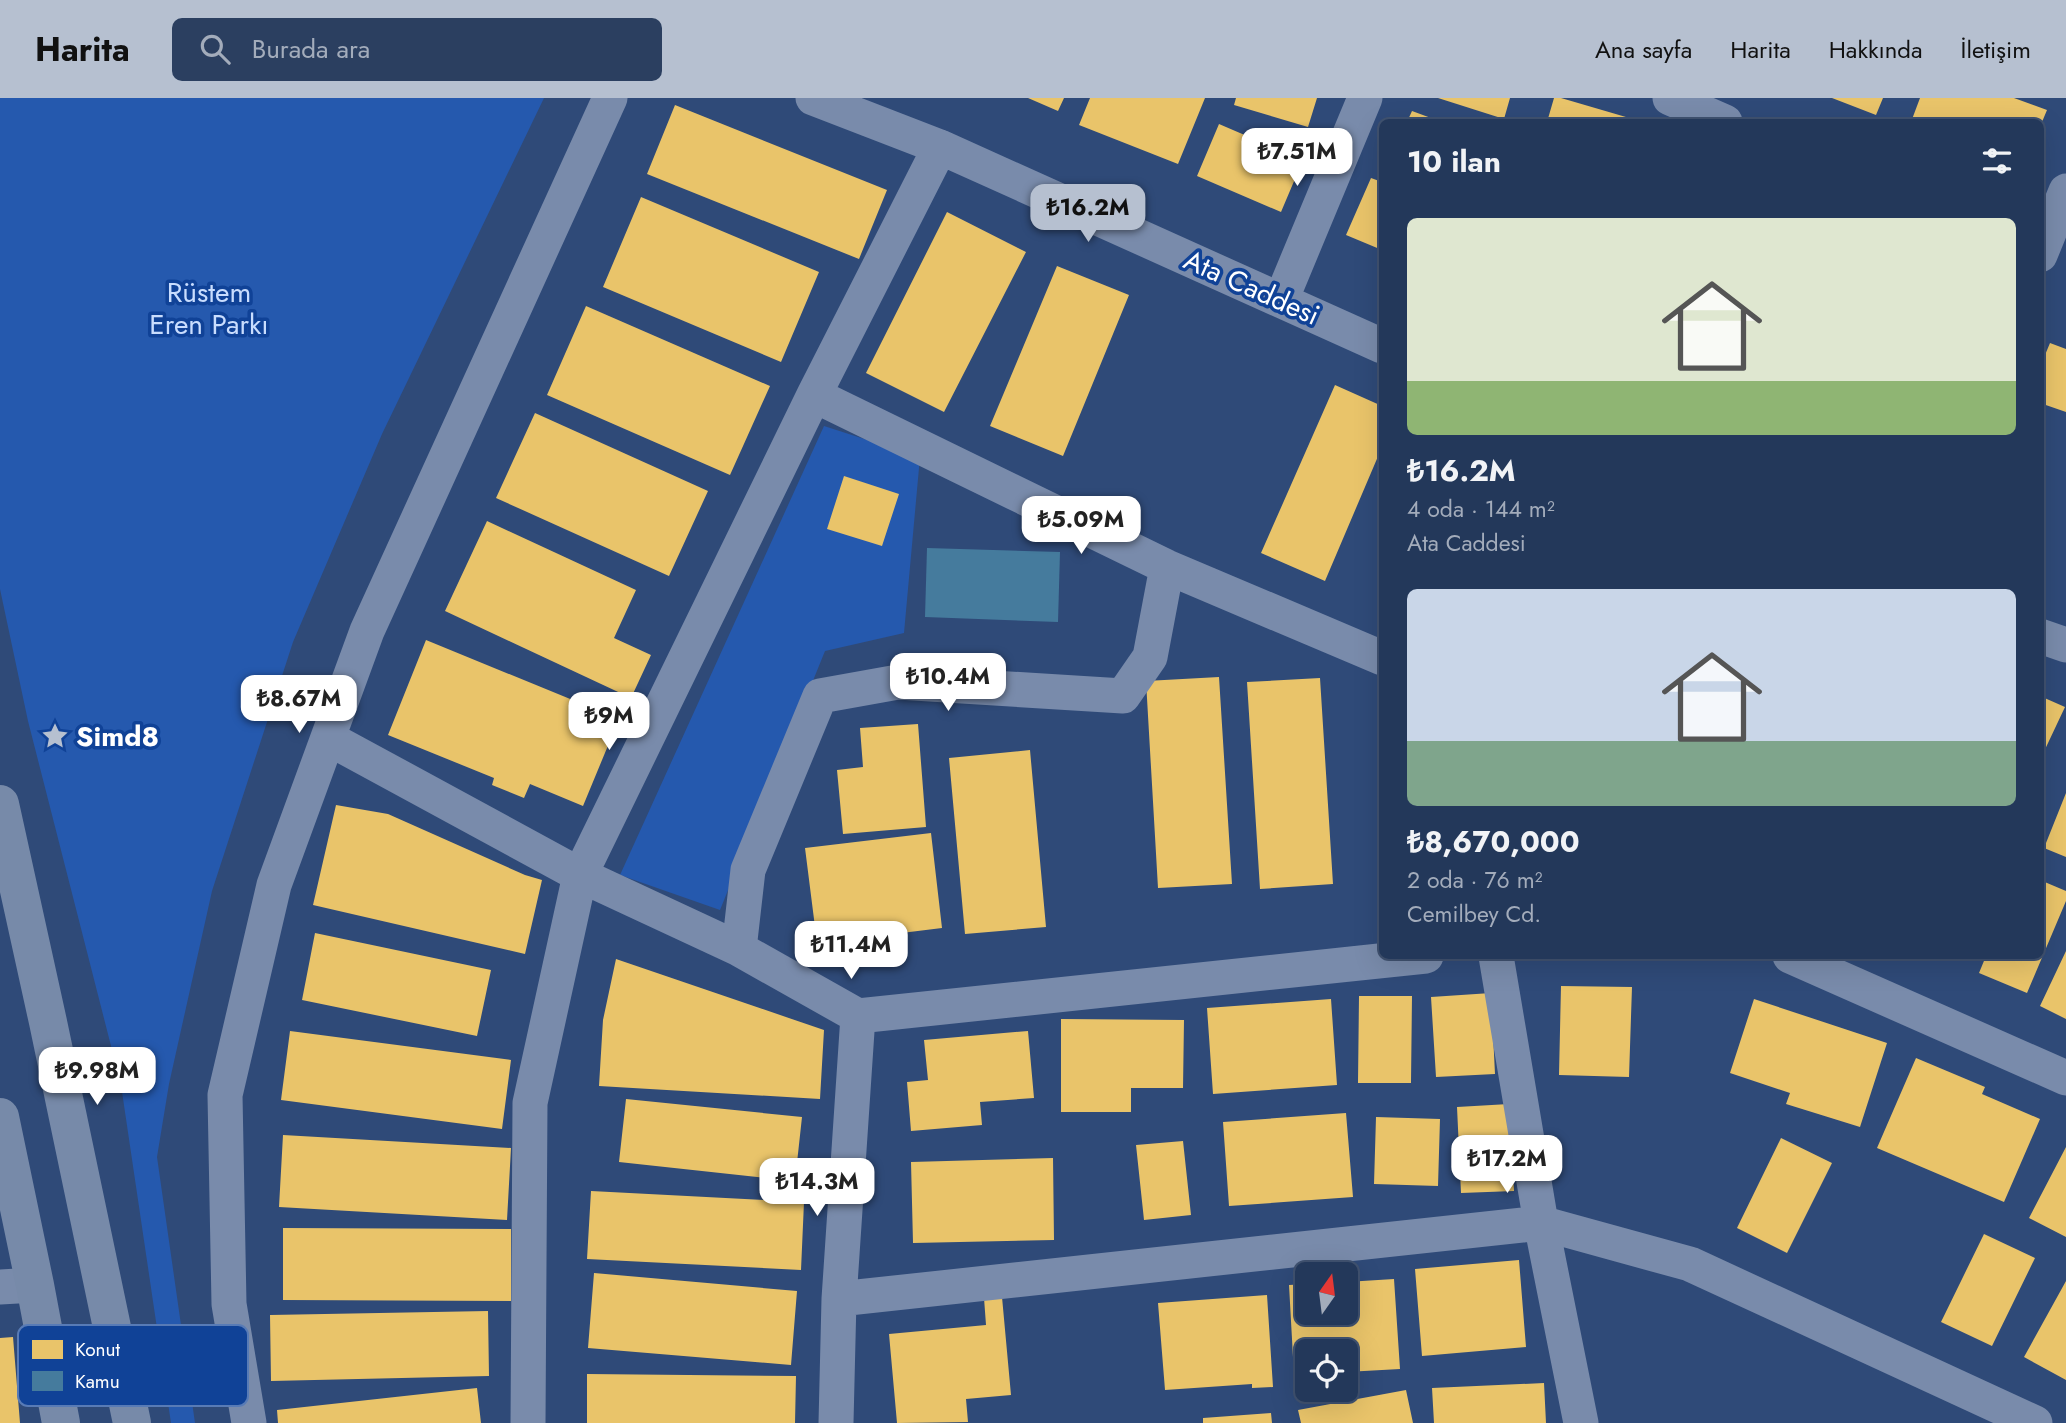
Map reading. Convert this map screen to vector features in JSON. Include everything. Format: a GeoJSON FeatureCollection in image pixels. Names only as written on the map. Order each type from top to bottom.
{"type":"FeatureCollection","features":[{"type":"Feature","properties":{"kind":"main road"},"geometry":{"type":"LineString","coordinates":[[0,804],[111,1325]]}},
{"type":"Feature","properties":{"kind":"main road"},"geometry":{"type":"LineString","coordinates":[[0,1117],[18,1286],[30,1325]]}},
{"type":"Feature","properties":{"kind":"main road"},"geometry":{"type":"LineString","coordinates":[[56,1406],[61,1423]]}},
{"type":"Feature","properties":{"kind":"street"},"geometry":{"type":"LineString","coordinates":[[233,1325],[229,1304],[225,1095],[274,885],[367,631],[610,98]]}},
{"type":"Feature","properties":{"kind":"street","name":"Ata Caddesi"},"geometry":{"type":"LineString","coordinates":[[813,98],[940,147],[1379,345]]}},
{"type":"Feature","properties":{"kind":"street"},"geometry":{"type":"LineString","coordinates":[[1281,300],[1364,98]]}},
{"type":"Feature","properties":{"kind":"street"},"geometry":{"type":"LineString","coordinates":[[1670,98],[1718,119]]}},
{"type":"Feature","properties":{"kind":"street"},"geometry":{"type":"LineString","coordinates":[[527,1423],[530,1103],[580,874],[814,395],[940,147]]}},
{"type":"Feature","properties":{"kind":"street"},"geometry":{"type":"LineString","coordinates":[[2044,245],[2066,191]]}},
{"type":"Feature","properties":{"kind":"street"},"geometry":{"type":"LineString","coordinates":[[814,395],[1167,567],[1379,657]]}},
{"type":"Feature","properties":{"kind":"street"},"geometry":{"type":"LineString","coordinates":[[738,948],[748,870],[820,696],[898,682],[1123,696],[1150,657],[1167,567]]}},
{"type":"Feature","properties":{"kind":"street"},"geometry":{"type":"LineString","coordinates":[[2044,637],[2066,645]]}},
{"type":"Feature","properties":{"kind":"street"},"geometry":{"type":"LineString","coordinates":[[328,738],[580,874],[738,948],[858,1017],[1398,959]]}},
{"type":"Feature","properties":{"kind":"street"},"geometry":{"type":"LineString","coordinates":[[1497,959],[1541,1223],[1581,1423]]}},
{"type":"Feature","properties":{"kind":"street"},"geometry":{"type":"LineString","coordinates":[[1797,959],[2066,1078]]}},
{"type":"Feature","properties":{"kind":"street"},"geometry":{"type":"LineString","coordinates":[[836,1423],[839,1300],[858,1017]]}},
{"type":"Feature","properties":{"kind":"street"},"geometry":{"type":"LineString","coordinates":[[839,1300],[1541,1223],[1690,1264],[2035,1423]]}},
{"type":"Feature","properties":{"kind":"green space","name":"Rüstem Eren Parkı"},"geometry":{"type":"Polygon","coordinates":[[[0,98],[544,98],[382,434],[293,642],[212,891],[169,1084],[157,1157],[181,1325],[157,1325],[121,1085],[28,721],[0,589],[0,98]]]}},
{"type":"Feature","properties":{"kind":"green space"},"geometry":{"type":"Polygon","coordinates":[[[824,426],[920,457],[904,633],[825,651],[720,910],[620,875],[824,426]]]}},
{"type":"Feature","properties":{"kind":"green space","name":"Rüstem Eren Parkı"},"geometry":{"type":"Polygon","coordinates":[[[168,1406],[193,1406],[195,1423],[171,1423],[168,1406]]]}},
{"type":"Feature","properties":{"kind":"building: Konut"},"geometry":{"type":"Polygon","coordinates":[[[1028,98],[1064,98],[1058,111],[1028,98]]]}},
{"type":"Feature","properties":{"kind":"building: Konut"},"geometry":{"type":"Polygon","coordinates":[[[1090,98],[1205,98],[1178,164],[1079,125],[1090,98]]]}},
{"type":"Feature","properties":{"kind":"building: Konut"},"geometry":{"type":"Polygon","coordinates":[[[1236,98],[1317,98],[1308,127],[1234,105],[1236,98]]]}},
{"type":"Feature","properties":{"kind":"building: Konut"},"geometry":{"type":"Polygon","coordinates":[[[1438,98],[1510,98],[1504,119],[1438,98]]]}},
{"type":"Feature","properties":{"kind":"building: Konut"},"geometry":{"type":"Polygon","coordinates":[[[1554,98],[1561,98],[1633,119],[1548,119],[1554,98]]]}},
{"type":"Feature","properties":{"kind":"building: Konut"},"geometry":{"type":"Polygon","coordinates":[[[1832,98],[1883,98],[1876,115],[1832,98]]]}},
{"type":"Feature","properties":{"kind":"building: Konut"},"geometry":{"type":"Polygon","coordinates":[[[1920,98],[2014,98],[2047,110],[2043,119],[1912,119],[1920,98]]]}},
{"type":"Feature","properties":{"kind":"building: Konut"},"geometry":{"type":"Polygon","coordinates":[[[675,105],[887,190],[859,259],[647,174],[675,105]]]}},
{"type":"Feature","properties":{"kind":"building: Konut"},"geometry":{"type":"Polygon","coordinates":[[[1412,111],[1434,119],[1408,119],[1412,111]]]}},
{"type":"Feature","properties":{"kind":"building: Konut"},"geometry":{"type":"Polygon","coordinates":[[[1219,124],[1303,160],[1281,212],[1197,176],[1219,124]]]}},
{"type":"Feature","properties":{"kind":"building: Konut"},"geometry":{"type":"Polygon","coordinates":[[[1371,178],[1379,181],[1379,249],[1346,235],[1371,178]]]}},
{"type":"Feature","properties":{"kind":"building: Konut"},"geometry":{"type":"Polygon","coordinates":[[[641,197],[819,272],[781,362],[603,287],[641,197]]]}},
{"type":"Feature","properties":{"kind":"building: Konut"},"geometry":{"type":"Polygon","coordinates":[[[947,212],[1026,252],[944,412],[866,373],[947,212]]]}},
{"type":"Feature","properties":{"kind":"building: Konut"},"geometry":{"type":"Polygon","coordinates":[[[1057,266],[1129,295],[1063,456],[990,426],[1057,266]]]}},
{"type":"Feature","properties":{"kind":"building: Konut"},"geometry":{"type":"Polygon","coordinates":[[[586,306],[770,386],[730,475],[547,395],[586,306]]]}},
{"type":"Feature","properties":{"kind":"building: Konut"},"geometry":{"type":"Polygon","coordinates":[[[2050,343],[2066,349],[2066,412],[2044,404],[2044,357],[2050,343]]]}},
{"type":"Feature","properties":{"kind":"building: Konut"},"geometry":{"type":"Polygon","coordinates":[[[1335,385],[1379,405],[1379,454],[1325,581],[1261,553],[1335,385]]]}},
{"type":"Feature","properties":{"kind":"building: Konut"},"geometry":{"type":"Polygon","coordinates":[[[535,413],[708,491],[669,576],[496,498],[535,413]]]}},
{"type":"Feature","properties":{"kind":"building: Konut"},"geometry":{"type":"Polygon","coordinates":[[[844,476],[899,494],[882,546],[827,529],[844,476]]]}},
{"type":"Feature","properties":{"kind":"building: Konut"},"geometry":{"type":"Polygon","coordinates":[[[487,521],[636,590],[614,638],[651,655],[631,698],[445,611],[487,521]]]}},
{"type":"Feature","properties":{"kind":"building: Konut"},"geometry":{"type":"Polygon","coordinates":[[[426,640],[619,719],[583,806],[530,784],[524,798],[492,785],[494,778],[388,735],[426,640]]]}},
{"type":"Feature","properties":{"kind":"building: Konut"},"geometry":{"type":"Polygon","coordinates":[[[1219,677],[1232,884],[1158,888],[1146,681],[1219,677]]]}},
{"type":"Feature","properties":{"kind":"building: Konut"},"geometry":{"type":"Polygon","coordinates":[[[1320,678],[1333,884],[1260,889],[1247,682],[1320,678]]]}},
{"type":"Feature","properties":{"kind":"building: Konut"},"geometry":{"type":"Polygon","coordinates":[[[2044,698],[2065,707],[2044,752],[2044,698]]]}},
{"type":"Feature","properties":{"kind":"building: Konut"},"geometry":{"type":"Polygon","coordinates":[[[918,724],[926,827],[843,834],[837,770],[863,767],[860,728],[918,724]]]}},
{"type":"Feature","properties":{"kind":"building: Konut"},"geometry":{"type":"Polygon","coordinates":[[[1030,750],[1046,927],[965,934],[949,758],[1030,750]]]}},
{"type":"Feature","properties":{"kind":"building: Konut"},"geometry":{"type":"Polygon","coordinates":[[[2066,793],[2066,857],[2044,848],[2066,793]]]}},
{"type":"Feature","properties":{"kind":"building: Konut"},"geometry":{"type":"Polygon","coordinates":[[[336,805],[388,814],[525,875],[542,880],[525,954],[313,905],[336,805]]]}},
{"type":"Feature","properties":{"kind":"building: Konut"},"geometry":{"type":"Polygon","coordinates":[[[931,833],[942,928],[853,939],[851,923],[815,927],[805,848],[931,833]]]}},
{"type":"Feature","properties":{"kind":"building: Konut"},"geometry":{"type":"Polygon","coordinates":[[[2044,882],[2066,891],[2066,901],[2044,953],[2044,882]]]}},
{"type":"Feature","properties":{"kind":"building: Konut"},"geometry":{"type":"Polygon","coordinates":[[[315,933],[491,970],[477,1036],[302,1000],[315,933]]]}},
{"type":"Feature","properties":{"kind":"building: Konut"},"geometry":{"type":"Polygon","coordinates":[[[2066,951],[2066,1019],[2040,1006],[2066,951]]]}},
{"type":"Feature","properties":{"kind":"building: Konut"},"geometry":{"type":"Polygon","coordinates":[[[616,959],[824,1030],[820,1099],[599,1086],[603,1020],[616,959]]]}},
{"type":"Feature","properties":{"kind":"building: Konut"},"geometry":{"type":"Polygon","coordinates":[[[1985,959],[2041,959],[2027,993],[1979,973],[1985,959]]]}},
{"type":"Feature","properties":{"kind":"building: Konut"},"geometry":{"type":"Polygon","coordinates":[[[1561,986],[1632,987],[1629,1077],[1559,1075],[1561,986]]]}},
{"type":"Feature","properties":{"kind":"building: Konut"},"geometry":{"type":"Polygon","coordinates":[[[1491,993],[1495,1074],[1436,1077],[1431,997],[1491,993]]]}},
{"type":"Feature","properties":{"kind":"building: Konut"},"geometry":{"type":"Polygon","coordinates":[[[1359,996],[1412,996],[1411,1083],[1358,1083],[1359,996]]]}},
{"type":"Feature","properties":{"kind":"building: Konut"},"geometry":{"type":"Polygon","coordinates":[[[1331,999],[1337,1085],[1213,1094],[1207,1008],[1331,999]]]}},
{"type":"Feature","properties":{"kind":"building: Konut"},"geometry":{"type":"Polygon","coordinates":[[[1754,999],[1887,1043],[1860,1127],[1786,1104],[1790,1093],[1730,1073],[1754,999]]]}},
{"type":"Feature","properties":{"kind":"building: Konut"},"geometry":{"type":"Polygon","coordinates":[[[1061,1019],[1184,1020],[1183,1088],[1131,1088],[1131,1112],[1061,1112],[1061,1019]]]}},
{"type":"Feature","properties":{"kind":"building: Konut"},"geometry":{"type":"Polygon","coordinates":[[[290,1031],[511,1060],[502,1129],[281,1100],[290,1031]]]}},
{"type":"Feature","properties":{"kind":"building: Konut"},"geometry":{"type":"Polygon","coordinates":[[[1028,1031],[1034,1098],[980,1102],[982,1125],[911,1131],[907,1082],[928,1080],[924,1040],[1028,1031]]]}},
{"type":"Feature","properties":{"kind":"building: Konut"},"geometry":{"type":"Polygon","coordinates":[[[1916,1058],[1985,1087],[1982,1094],[2040,1119],[2004,1202],[1877,1148],[1916,1058]]]}},
{"type":"Feature","properties":{"kind":"building: Konut"},"geometry":{"type":"Polygon","coordinates":[[[626,1099],[802,1117],[795,1181],[619,1162],[626,1099]]]}},
{"type":"Feature","properties":{"kind":"building: Konut"},"geometry":{"type":"Polygon","coordinates":[[[1509,1104],[1514,1191],[1461,1193],[1457,1107],[1509,1104]]]}},
{"type":"Feature","properties":{"kind":"building: Konut"},"geometry":{"type":"Polygon","coordinates":[[[1346,1113],[1353,1197],[1229,1206],[1223,1122],[1346,1113]]]}},
{"type":"Feature","properties":{"kind":"building: Konut"},"geometry":{"type":"Polygon","coordinates":[[[1376,1117],[1440,1119],[1438,1186],[1374,1184],[1376,1117]]]}},
{"type":"Feature","properties":{"kind":"building: Konut"},"geometry":{"type":"Polygon","coordinates":[[[283,1135],[511,1148],[507,1220],[279,1207],[283,1135]]]}},
{"type":"Feature","properties":{"kind":"building: Konut"},"geometry":{"type":"Polygon","coordinates":[[[1781,1138],[1832,1163],[1787,1253],[1737,1228],[1781,1138]]]}},
{"type":"Feature","properties":{"kind":"building: Konut"},"geometry":{"type":"Polygon","coordinates":[[[1183,1141],[1191,1215],[1144,1220],[1136,1145],[1183,1141]]]}},
{"type":"Feature","properties":{"kind":"building: Konut"},"geometry":{"type":"Polygon","coordinates":[[[2066,1147],[2066,1237],[2029,1218],[2066,1147]]]}},
{"type":"Feature","properties":{"kind":"building: Konut"},"geometry":{"type":"Polygon","coordinates":[[[1053,1158],[1054,1240],[913,1243],[911,1162],[1053,1158]]]}},
{"type":"Feature","properties":{"kind":"building: Konut"},"geometry":{"type":"Polygon","coordinates":[[[591,1191],[804,1202],[801,1270],[587,1259],[591,1191]]]}},
{"type":"Feature","properties":{"kind":"building: Konut"},"geometry":{"type":"Polygon","coordinates":[[[283,1228],[511,1229],[511,1301],[283,1300],[283,1228]]]}},
{"type":"Feature","properties":{"kind":"building: Konut"},"geometry":{"type":"Polygon","coordinates":[[[1984,1234],[2035,1258],[1992,1346],[1941,1322],[1984,1234]]]}},
{"type":"Feature","properties":{"kind":"building: Konut"},"geometry":{"type":"Polygon","coordinates":[[[1519,1260],[1526,1347],[1422,1356],[1415,1269],[1519,1260]]]}},
{"type":"Feature","properties":{"kind":"building: Konut"},"geometry":{"type":"Polygon","coordinates":[[[594,1273],[797,1291],[791,1365],[588,1348],[594,1273]]]}},
{"type":"Feature","properties":{"kind":"building: Konut"},"geometry":{"type":"Polygon","coordinates":[[[1394,1279],[1400,1369],[1358,1371],[1358,1339],[1295,1339],[1294,1375],[1289,1285],[1295,1285],[1295,1325],[1358,1325],[1358,1281],[1394,1279]]]}},
{"type":"Feature","properties":{"kind":"building: Konut"},"geometry":{"type":"Polygon","coordinates":[[[2066,1281],[2066,1380],[2024,1357],[2066,1281]]]}},
{"type":"Feature","properties":{"kind":"building: Konut"},"geometry":{"type":"Polygon","coordinates":[[[1267,1295],[1273,1387],[1252,1388],[1252,1384],[1165,1390],[1158,1303],[1267,1295]]]}},
{"type":"Feature","properties":{"kind":"building: Konut"},"geometry":{"type":"Polygon","coordinates":[[[1002,1297],[1011,1395],[966,1399],[968,1422],[897,1423],[889,1334],[986,1325],[984,1298],[1002,1297]]]}},
{"type":"Feature","properties":{"kind":"building: Konut"},"geometry":{"type":"Polygon","coordinates":[[[488,1311],[489,1376],[271,1381],[270,1315],[488,1311]]]}},
{"type":"Feature","properties":{"kind":"building: Konut"},"geometry":{"type":"Polygon","coordinates":[[[13,1337],[20,1423],[0,1423],[0,1338],[13,1337]]]}},
{"type":"Feature","properties":{"kind":"building: Konut"},"geometry":{"type":"Polygon","coordinates":[[[587,1374],[796,1376],[795,1423],[587,1423],[587,1374]]]}},
{"type":"Feature","properties":{"kind":"building: Konut"},"geometry":{"type":"Polygon","coordinates":[[[1544,1383],[1546,1423],[1434,1423],[1432,1388],[1544,1383]]]}},
{"type":"Feature","properties":{"kind":"building: Konut"},"geometry":{"type":"Polygon","coordinates":[[[477,1388],[481,1423],[278,1423],[277,1410],[477,1388]]]}},
{"type":"Feature","properties":{"kind":"building: Konut"},"geometry":{"type":"Polygon","coordinates":[[[1406,1390],[1413,1423],[1301,1423],[1298,1410],[1341,1402],[1358,1402],[1358,1399],[1406,1390]]]}},
{"type":"Feature","properties":{"kind":"building: Konut"},"geometry":{"type":"Polygon","coordinates":[[[1271,1413],[1272,1423],[1203,1423],[1203,1418],[1271,1413]]]}},
{"type":"Feature","properties":{"kind":"building: Kamu"},"geometry":{"type":"Polygon","coordinates":[[[927,548],[1060,552],[1058,622],[925,617],[927,548]]]}},
{"type":"Feature","properties":{"kind":"place","name":"Simd8"},"geometry":{"type":"Point","coordinates":[55,736]}}]}
